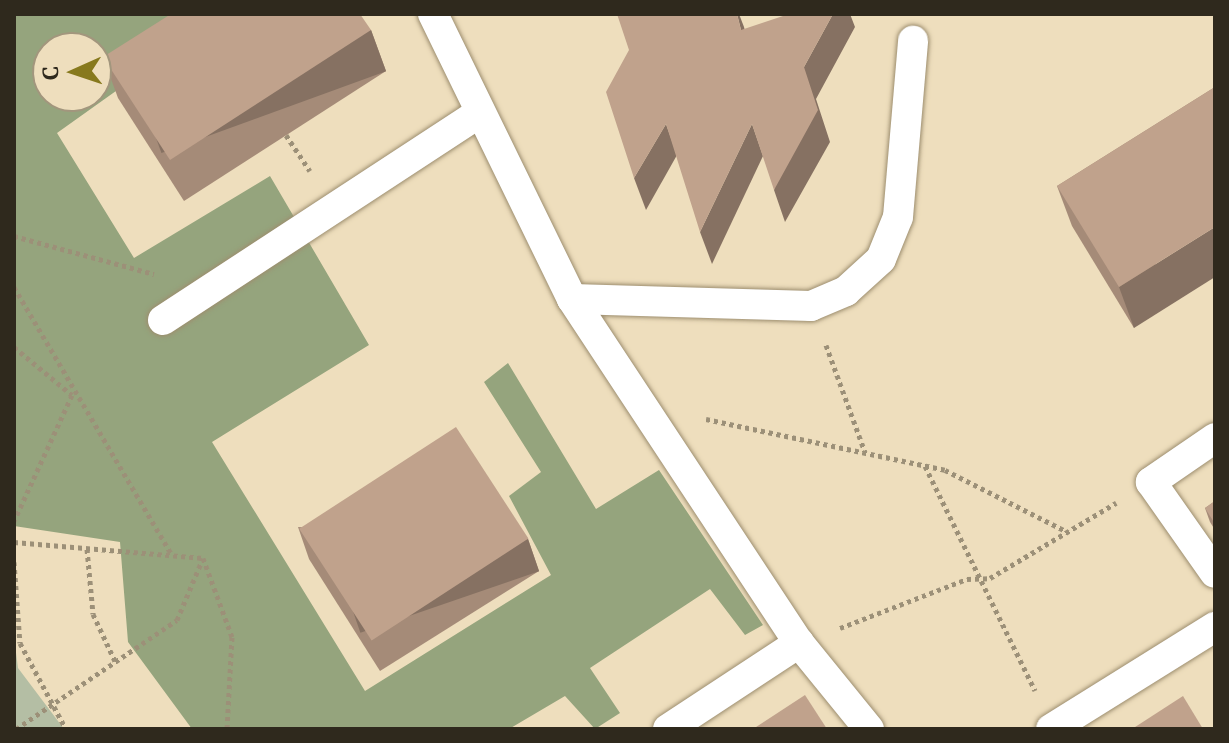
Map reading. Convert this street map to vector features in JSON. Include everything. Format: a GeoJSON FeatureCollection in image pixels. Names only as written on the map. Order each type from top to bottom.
{"type":"FeatureCollection","features":[{"type":"Feature","properties":{"kind":"lane"},"geometry":{"type":"LineString","coordinates":[[433,14],[572,299],[799,643],[869,729]]}},
{"type":"Feature","properties":{"kind":"lane"},"geometry":{"type":"LineString","coordinates":[[572,299],[811,306],[846,291],[881,259],[898,217],[913,41]]}},
{"type":"Feature","properties":{"kind":"lane"},"geometry":{"type":"LineString","coordinates":[[163,320],[479,113]]}},
{"type":"Feature","properties":{"kind":"lane"},"geometry":{"type":"LineString","coordinates":[[1215,438],[1151,482],[1215,573]]}},
{"type":"Feature","properties":{"kind":"lane"},"geometry":{"type":"LineString","coordinates":[[1052,728],[1215,627]]}},
{"type":"Feature","properties":{"kind":"lane"},"geometry":{"type":"LineString","coordinates":[[668,729],[799,643]]}},
{"type":"Feature","properties":{"kind":"path"},"geometry":{"type":"LineString","coordinates":[[286,135],[317,183]]}},
{"type":"Feature","properties":{"kind":"path"},"geometry":{"type":"LineString","coordinates":[[14,236],[160,276]]}},
{"type":"Feature","properties":{"kind":"path"},"geometry":{"type":"LineString","coordinates":[[14,287],[72,395],[171,555]]}},
{"type":"Feature","properties":{"kind":"path"},"geometry":{"type":"LineString","coordinates":[[811,306],[865,453]]}},
{"type":"Feature","properties":{"kind":"path"},"geometry":{"type":"LineString","coordinates":[[14,347],[72,395]]}},
{"type":"Feature","properties":{"kind":"path"},"geometry":{"type":"LineString","coordinates":[[14,521],[72,395]]}},
{"type":"Feature","properties":{"kind":"path"},"geometry":{"type":"LineString","coordinates":[[642,406],[925,466],[1068,532]]}},
{"type":"Feature","properties":{"kind":"path"},"geometry":{"type":"LineString","coordinates":[[925,466],[1052,728]]}},
{"type":"Feature","properties":{"kind":"path"},"geometry":{"type":"LineString","coordinates":[[799,643],[980,579],[1068,532],[1151,482]]}},
{"type":"Feature","properties":{"kind":"path"},"geometry":{"type":"LineString","coordinates":[[14,542],[203,558]]}},
{"type":"Feature","properties":{"kind":"path"},"geometry":{"type":"LineString","coordinates":[[87,549],[93,614],[115,661]]}},
{"type":"Feature","properties":{"kind":"path"},"geometry":{"type":"LineString","coordinates":[[16,729],[177,620],[203,558]]}},
{"type":"Feature","properties":{"kind":"path"},"geometry":{"type":"LineString","coordinates":[[203,558],[232,637],[227,729]]}},
{"type":"Feature","properties":{"kind":"path"},"geometry":{"type":"LineString","coordinates":[[14,562],[20,643],[49,707],[66,729]]}},
{"type":"Feature","properties":{"kind":"path"},"geometry":{"type":"LineString","coordinates":[[14,647],[20,643]]}},
{"type":"Feature","properties":{"kind":"green space"},"geometry":{"type":"Polygon","coordinates":[[[14,14],[224,14],[112,94],[112,32],[32,32],[32,112],[86,112],[57,133],[134,258],[270,176],[369,345],[212,442],[365,691],[551,575],[509,496],[541,472],[484,382],[508,363],[596,509],[659,470],[763,625],[745,635],[710,589],[590,668],[620,713],[595,729],[565,696],[509,729],[192,729],[128,642],[120,542],[14,526],[14,14]]]}},
{"type":"Feature","properties":{"kind":"green space"},"geometry":{"type":"Polygon","coordinates":[[[14,637],[18,668],[64,729],[14,729],[14,637]]]}},
{"type":"Feature","properties":{"kind":"building"},"geometry":{"type":"Polygon","coordinates":[[[171,14],[360,14],[371,30],[170,160],[112,71],[112,51],[171,14]]]}},
{"type":"Feature","properties":{"kind":"building"},"geometry":{"type":"Polygon","coordinates":[[[617,14],[737,14],[741,30],[789,14],[833,14],[804,67],[818,110],[774,190],[752,124],[700,232],[666,124],[634,178],[606,92],[629,50],[617,14]]]}},
{"type":"Feature","properties":{"kind":"building"},"geometry":{"type":"Polygon","coordinates":[[[1215,87],[1215,227],[1119,287],[1057,186],[1215,87]]]}},
{"type":"Feature","properties":{"kind":"building"},"geometry":{"type":"Polygon","coordinates":[[[456,427],[528,539],[372,640],[299,529],[456,427]]]}},
{"type":"Feature","properties":{"kind":"building"},"geometry":{"type":"Polygon","coordinates":[[[1215,501],[1215,524],[1205,508],[1215,501]]]}},
{"type":"Feature","properties":{"kind":"building"},"geometry":{"type":"Polygon","coordinates":[[[805,695],[827,729],[753,729],[805,695]]]}},
{"type":"Feature","properties":{"kind":"building"},"geometry":{"type":"Polygon","coordinates":[[[1183,696],[1203,729],[1132,729],[1183,696]]]}}]}
